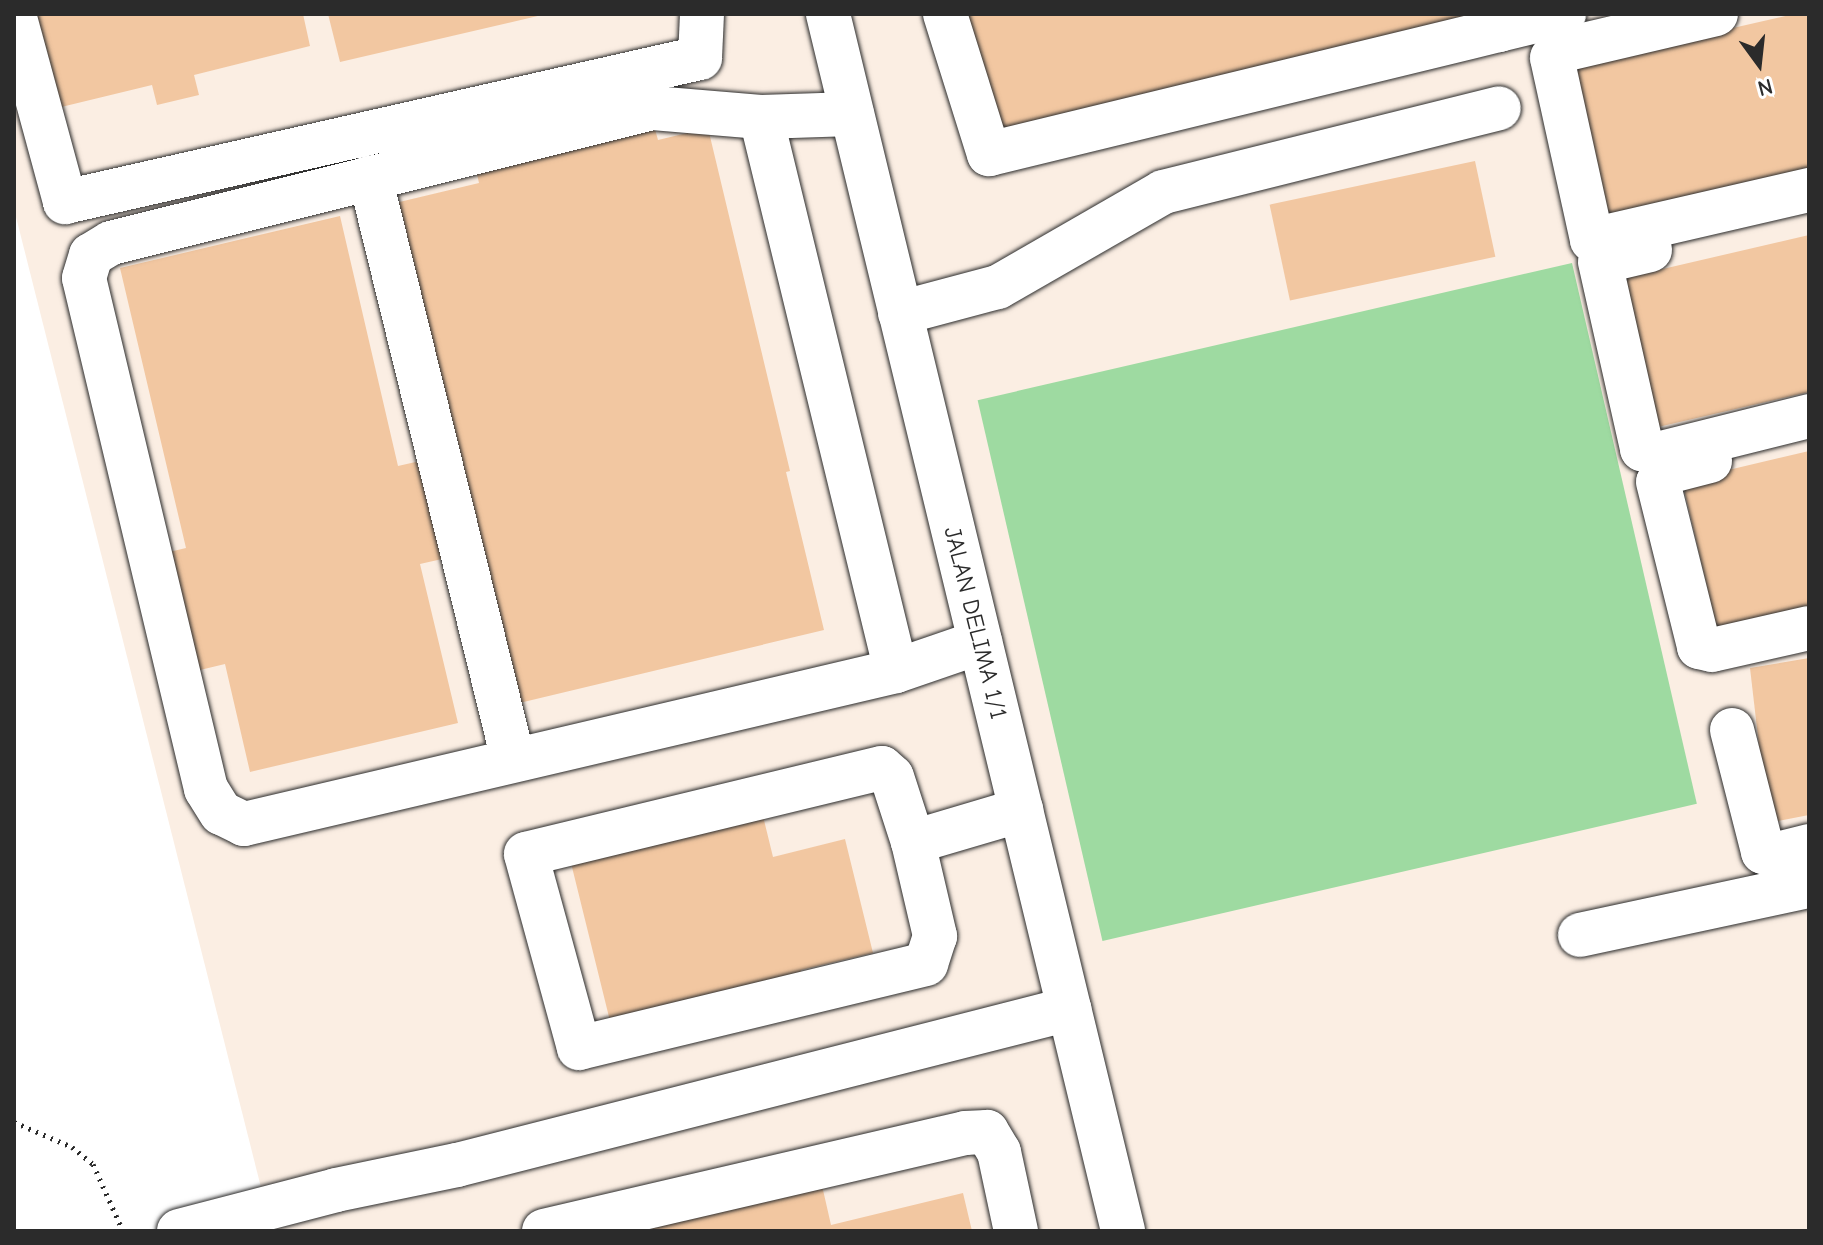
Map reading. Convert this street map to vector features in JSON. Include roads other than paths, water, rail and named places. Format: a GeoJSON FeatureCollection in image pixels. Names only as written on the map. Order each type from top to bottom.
{"type":"FeatureCollection","features":[{"type":"Feature","properties":{"kind":"street"},"geometry":{"type":"LineString","coordinates":[[14,14],[65,202],[700,58],[702,14]]}},
{"type":"Feature","properties":{"kind":"street","name":"JALAN DELIMA 1/1"},"geometry":{"type":"LineString","coordinates":[[828,14],[1123,1231]]}},
{"type":"Feature","properties":{"kind":"street"},"geometry":{"type":"LineString","coordinates":[[945,14],[989,154],[1497,22],[1564,14]]}},
{"type":"Feature","properties":{"kind":"street"},"geometry":{"type":"LineString","coordinates":[[1716,14],[1558,51],[1552,58],[1592,240],[1809,190]]}},
{"type":"Feature","properties":{"kind":"street"},"geometry":{"type":"LineString","coordinates":[[852,114],[761,117],[653,108],[111,243],[91,255],[84,278],[202,773],[206,789],[221,813],[244,824],[896,671],[980,642]]}},
{"type":"Feature","properties":{"kind":"street"},"geometry":{"type":"LineString","coordinates":[[900,313],[998,287],[1163,192],[1499,108]]}},
{"type":"Feature","properties":{"kind":"street"},"geometry":{"type":"LineString","coordinates":[[761,117],[896,671]]}},
{"type":"Feature","properties":{"kind":"street"},"geometry":{"type":"LineString","coordinates":[[370,177],[513,759]]}},
{"type":"Feature","properties":{"kind":"street"},"geometry":{"type":"LineString","coordinates":[[1809,215],[1600,262],[1642,449],[1657,454],[1809,416]]}},
{"type":"Feature","properties":{"kind":"street"},"geometry":{"type":"LineString","coordinates":[[1809,437],[1667,472],[1658,482],[1699,647],[1712,650],[1809,628]]}},
{"type":"Feature","properties":{"kind":"street"},"geometry":{"type":"LineString","coordinates":[[1732,730],[1763,852],[1773,855],[1809,846]]}},
{"type":"Feature","properties":{"kind":"street"},"geometry":{"type":"LineString","coordinates":[[882,768],[892,777],[913,842],[935,936],[926,964],[579,1048],[526,854],[882,768]]}},
{"type":"Feature","properties":{"kind":"street"},"geometry":{"type":"LineString","coordinates":[[913,842],[1021,810]]}},
{"type":"Feature","properties":{"kind":"street"},"geometry":{"type":"LineString","coordinates":[[1580,935],[1809,886]]}},
{"type":"Feature","properties":{"kind":"street"},"geometry":{"type":"LineString","coordinates":[[179,1231],[336,1190],[457,1165],[1069,1009]]}},
{"type":"Feature","properties":{"kind":"street"},"geometry":{"type":"LineString","coordinates":[[544,1231],[965,1133],[987,1132],[999,1152],[1016,1231]]}}]}
